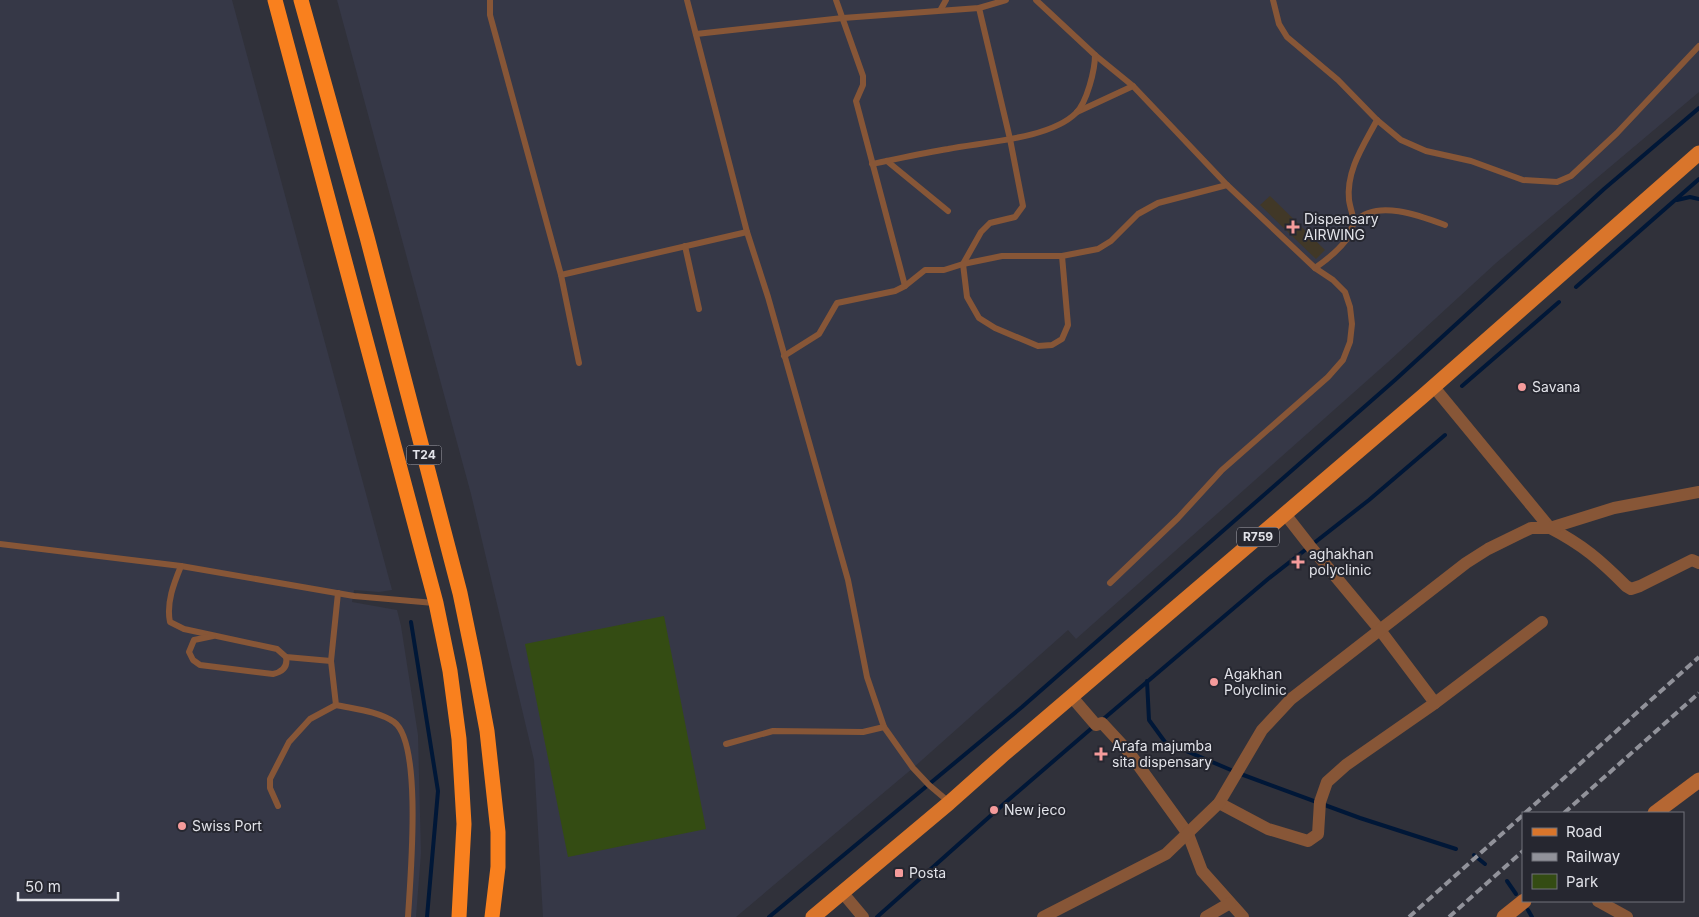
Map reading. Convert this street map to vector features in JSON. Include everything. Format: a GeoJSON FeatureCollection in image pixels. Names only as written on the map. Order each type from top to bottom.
{"type":"FeatureCollection","features":[{"type":"Feature","properties":{"kind":"highway","name":"T24"},"geometry":{"type":"LineString","coordinates":[[275,0],[436,603],[450,671],[459,739],[464,824],[459,917]]}},
{"type":"Feature","properties":{"kind":"highway","name":"T24"},"geometry":{"type":"LineString","coordinates":[[301,0],[380,285],[460,593],[486,731],[498,832],[498,867],[492,917]]}},
{"type":"Feature","properties":{"kind":"main road","name":"R759"},"geometry":{"type":"LineString","coordinates":[[813,917],[949,803],[1071,696],[1285,514],[1699,153]]}},
{"type":"Feature","properties":{"kind":"street"},"geometry":{"type":"LineString","coordinates":[[1433,386],[1550,528],[1575,541],[1599,559],[1626,586],[1631,589],[1692,560],[1699,563]]}},
{"type":"Feature","properties":{"kind":"street"},"geometry":{"type":"LineString","coordinates":[[1043,917],[1166,854],[1219,803],[1262,730],[1290,699],[1466,562],[1531,528],[1550,528],[1614,508],[1699,492]]}},
{"type":"Feature","properties":{"kind":"street"},"geometry":{"type":"LineString","coordinates":[[1285,514],[1380,630],[1435,703]]}},
{"type":"Feature","properties":{"kind":"street"},"geometry":{"type":"LineString","coordinates":[[1219,803],[1268,829],[1308,841],[1318,834],[1320,802],[1327,782],[1346,765],[1435,703],[1542,622]]}},
{"type":"Feature","properties":{"kind":"street"},"geometry":{"type":"LineString","coordinates":[[1071,696],[1096,725],[1102,724],[1128,751],[1188,834],[1202,871],[1243,917]]}},
{"type":"Feature","properties":{"kind":"street"},"geometry":{"type":"LineString","coordinates":[[1655,812],[1699,780]]}},
{"type":"Feature","properties":{"kind":"street"},"geometry":{"type":"LineString","coordinates":[[842,892],[864,917]]}},
{"type":"Feature","properties":{"kind":"street"},"geometry":{"type":"LineString","coordinates":[[1504,917],[1523,902]]}},
{"type":"Feature","properties":{"kind":"street"},"geometry":{"type":"LineString","coordinates":[[1600,902],[1627,917]]}},
{"type":"Feature","properties":{"kind":"street"},"geometry":{"type":"LineString","coordinates":[[1206,917],[1230,903]]}},
{"type":"Feature","properties":{"kind":"lane"},"geometry":{"type":"LineString","coordinates":[[490,0],[490,14],[561,275],[579,363]]}},
{"type":"Feature","properties":{"kind":"lane"},"geometry":{"type":"LineString","coordinates":[[687,0],[747,232],[768,297],[848,580],[867,677],[884,727],[912,768],[949,803]]}},
{"type":"Feature","properties":{"kind":"lane"},"geometry":{"type":"LineString","coordinates":[[836,0],[863,76],[863,85],[856,101],[905,286]]}},
{"type":"Feature","properties":{"kind":"lane"},"geometry":{"type":"LineString","coordinates":[[942,10],[946,0]]}},
{"type":"Feature","properties":{"kind":"lane"},"geometry":{"type":"LineString","coordinates":[[696,34],[843,18],[979,8],[1006,0]]}},
{"type":"Feature","properties":{"kind":"lane"},"geometry":{"type":"LineString","coordinates":[[1036,0],[1095,55],[1132,86],[1227,185],[1315,268],[1333,280],[1345,292],[1350,307],[1352,324],[1350,342],[1343,360],[1328,377],[1222,470],[1178,518],[1110,583]]}},
{"type":"Feature","properties":{"kind":"lane"},"geometry":{"type":"LineString","coordinates":[[1273,0],[1279,24],[1287,37],[1338,80],[1377,120],[1401,140],[1426,151],[1471,161],[1523,180],[1557,182],[1571,176],[1610,139],[1699,46]]}},
{"type":"Feature","properties":{"kind":"lane"},"geometry":{"type":"LineString","coordinates":[[979,8],[1010,139],[1023,206],[1015,217],[990,223],[981,232],[963,264],[967,297],[979,318],[995,328],[1038,346],[1052,345],[1062,339],[1068,326],[1062,256]]}},
{"type":"Feature","properties":{"kind":"lane"},"geometry":{"type":"LineString","coordinates":[[1077,112],[1089,87],[1095,64],[1095,55]]}},
{"type":"Feature","properties":{"kind":"lane"},"geometry":{"type":"LineString","coordinates":[[872,164],[1010,139],[1043,131],[1065,121],[1077,112],[1132,86]]}},
{"type":"Feature","properties":{"kind":"lane"},"geometry":{"type":"LineString","coordinates":[[1354,222],[1349,198],[1350,176],[1357,158],[1377,120]]}},
{"type":"Feature","properties":{"kind":"lane"},"geometry":{"type":"LineString","coordinates":[[887,161],[948,211]]}},
{"type":"Feature","properties":{"kind":"lane"},"geometry":{"type":"LineString","coordinates":[[784,356],[819,334],[837,303],[895,291],[905,286],[925,270],[944,270],[1002,256],[1062,256],[1098,249],[1111,241],[1138,214],[1158,203],[1227,185]]}},
{"type":"Feature","properties":{"kind":"lane"},"geometry":{"type":"LineString","coordinates":[[1315,268],[1334,254],[1348,237],[1354,222],[1363,215],[1376,211],[1411,213],[1445,225]]}},
{"type":"Feature","properties":{"kind":"lane"},"geometry":{"type":"LineString","coordinates":[[561,275],[747,232]]}},
{"type":"Feature","properties":{"kind":"lane"},"geometry":{"type":"LineString","coordinates":[[685,246],[698,309]]}},
{"type":"Feature","properties":{"kind":"lane"},"geometry":{"type":"LineString","coordinates":[[0,544],[181,566],[354,596],[436,603]]}},
{"type":"Feature","properties":{"kind":"lane"},"geometry":{"type":"LineString","coordinates":[[181,566],[172,586],[168,614],[170,622],[184,630],[216,636],[278,648],[286,657],[286,665],[281,672],[273,674],[200,665],[192,660],[189,652],[194,640],[216,636]]}},
{"type":"Feature","properties":{"kind":"lane"},"geometry":{"type":"LineString","coordinates":[[336,705],[332,661],[338,593]]}},
{"type":"Feature","properties":{"kind":"lane"},"geometry":{"type":"LineString","coordinates":[[286,657],[332,661]]}},
{"type":"Feature","properties":{"kind":"lane"},"geometry":{"type":"LineString","coordinates":[[286,665],[306,659]]}},
{"type":"Feature","properties":{"kind":"lane"},"geometry":{"type":"LineString","coordinates":[[278,806],[270,788],[270,779],[289,742],[310,719],[336,705],[380,715],[395,723],[404,734],[410,758],[413,835],[408,917]]}},
{"type":"Feature","properties":{"kind":"lane"},"geometry":{"type":"LineString","coordinates":[[726,744],[773,731],[863,732],[884,727]]}},
{"type":"Feature","properties":{"kind":"shaded area"},"geometry":{"type":"Polygon","coordinates":[[[0,0],[232,0],[392,590],[379,592],[354,590],[352,602],[397,610],[401,626],[418,735],[421,853],[416,917],[0,917],[0,0]]]}},
{"type":"Feature","properties":{"kind":"shaded area"},"geometry":{"type":"Polygon","coordinates":[[[337,0],[1699,0],[1699,92],[1496,263],[1388,362],[1076,639],[1068,630],[913,768],[736,917],[543,917],[534,760],[471,494],[337,0]]]}},
{"type":"Feature","properties":{"kind":"shaded area","name":"Dispensary AIRWING"},"geometry":{"type":"Polygon","coordinates":[[[1270,196],[1325,250],[1316,259],[1260,205],[1270,196]]]}},
{"type":"Feature","properties":{"kind":"green space"},"geometry":{"type":"Polygon","coordinates":[[[664,616],[706,829],[568,857],[525,644],[664,616]]]}},
{"type":"Feature","properties":{"kind":"waterway"},"geometry":{"type":"LineString","coordinates":[[769,917],[1022,707],[1395,380],[1604,189],[1699,108]]}},
{"type":"Feature","properties":{"kind":"waterway"},"geometry":{"type":"LineString","coordinates":[[1576,287],[1699,179]]}},
{"type":"Feature","properties":{"kind":"waterway"},"geometry":{"type":"LineString","coordinates":[[1677,200],[1690,197],[1699,199]]}},
{"type":"Feature","properties":{"kind":"waterway"},"geometry":{"type":"LineString","coordinates":[[1462,386],[1559,302]]}},
{"type":"Feature","properties":{"kind":"waterway"},"geometry":{"type":"LineString","coordinates":[[1101,721],[1268,579],[1369,500],[1445,435]]}},
{"type":"Feature","properties":{"kind":"waterway"},"geometry":{"type":"LineString","coordinates":[[411,622],[438,791],[427,917]]}},
{"type":"Feature","properties":{"kind":"waterway"},"geometry":{"type":"LineString","coordinates":[[1147,681],[1149,720],[1165,742],[1238,773],[1360,818],[1456,849]]}},
{"type":"Feature","properties":{"kind":"waterway"},"geometry":{"type":"LineString","coordinates":[[877,917],[1093,727]]}},
{"type":"Feature","properties":{"kind":"waterway"},"geometry":{"type":"LineString","coordinates":[[1474,855],[1485,864]]}},
{"type":"Feature","properties":{"kind":"waterway"},"geometry":{"type":"LineString","coordinates":[[1507,881],[1516,894]]}},
{"type":"Feature","properties":{"kind":"waterway"},"geometry":{"type":"LineString","coordinates":[[1528,910],[1532,917]]}},
{"type":"Feature","properties":{"kind":"railway"},"geometry":{"type":"LineString","coordinates":[[1526,812],[1699,657]]}},
{"type":"Feature","properties":{"kind":"railway"},"geometry":{"type":"LineString","coordinates":[[1565,812],[1699,693]]}},
{"type":"Feature","properties":{"kind":"railway"},"geometry":{"type":"LineString","coordinates":[[1409,917],[1522,816]]}},
{"type":"Feature","properties":{"kind":"railway"},"geometry":{"type":"LineString","coordinates":[[1449,917],[1522,852]]}},
{"type":"Feature","properties":{"kind":"place","name":"Dispensary AIRWING"},"geometry":{"type":"Point","coordinates":[1293,227]}},
{"type":"Feature","properties":{"kind":"place","name":"Savana"},"geometry":{"type":"Point","coordinates":[1522,387]}},
{"type":"Feature","properties":{"kind":"place","name":"aghakhan polyclinic"},"geometry":{"type":"Point","coordinates":[1298,562]}},
{"type":"Feature","properties":{"kind":"place","name":"Agakhan Polyclinic"},"geometry":{"type":"Point","coordinates":[1214,682]}},
{"type":"Feature","properties":{"kind":"place","name":"Arafa majumba sita dispensary"},"geometry":{"type":"Point","coordinates":[1101,754]}},
{"type":"Feature","properties":{"kind":"place","name":"New jeco"},"geometry":{"type":"Point","coordinates":[994,810]}},
{"type":"Feature","properties":{"kind":"place","name":"Swiss Port"},"geometry":{"type":"Point","coordinates":[182,826]}},
{"type":"Feature","properties":{"kind":"place","name":"Posta"},"geometry":{"type":"Point","coordinates":[899,873]}}]}
